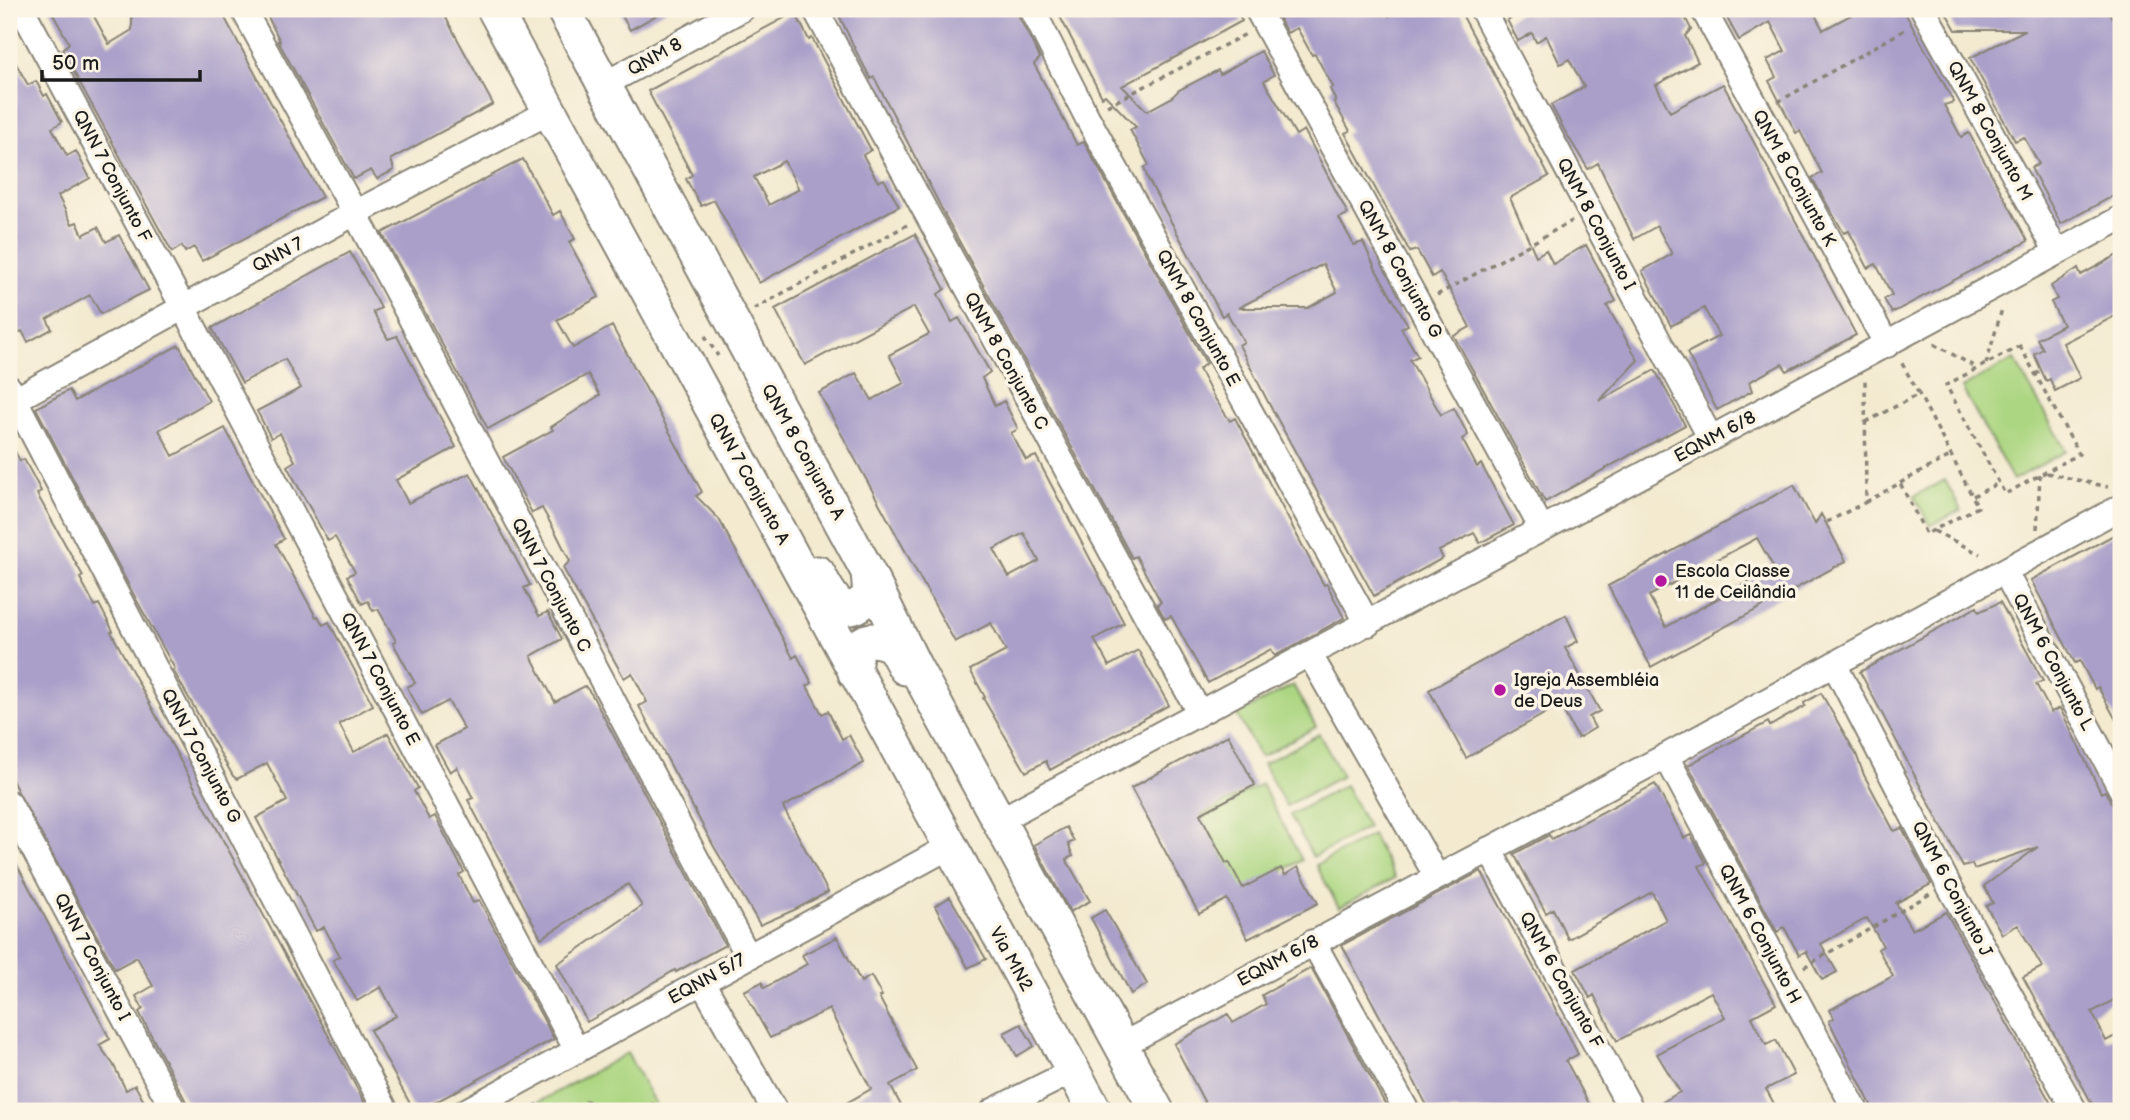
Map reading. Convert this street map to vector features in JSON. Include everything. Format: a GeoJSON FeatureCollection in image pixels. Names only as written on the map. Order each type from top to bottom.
{"type":"FeatureCollection","features":[{"type":"Feature","properties":{"kind":"main road","name":"QNN 7 Conjunto A"},"geometry":{"type":"LineString","coordinates":[[494,9],[949,847]]}},
{"type":"Feature","properties":{"kind":"main road","name":"QNM 8 Conjunto A"},"geometry":{"type":"LineString","coordinates":[[563,9],[1004,828]]}},
{"type":"Feature","properties":{"kind":"main road"},"geometry":{"type":"LineString","coordinates":[[690,370],[753,454],[834,602],[846,607],[862,604],[870,595],[868,572]]}},
{"type":"Feature","properties":{"kind":"main road"},"geometry":{"type":"LineString","coordinates":[[855,673],[854,657],[863,643],[876,639],[894,646],[964,781],[1004,828],[1157,1111]]}},
{"type":"Feature","properties":{"kind":"main road","name":"Via MN2"},"geometry":{"type":"LineString","coordinates":[[949,847],[1067,1060]]}},
{"type":"Feature","properties":{"kind":"main road"},"geometry":{"type":"LineString","coordinates":[[1067,1060],[1095,1111]]}},
{"type":"Feature","properties":{"kind":"main road"},"geometry":{"type":"LineString","coordinates":[[1067,1060],[1110,1111]]}},
{"type":"Feature","properties":{"kind":"street","name":"QNN 7 Conjunto F"},"geometry":{"type":"LineString","coordinates":[[22,9],[183,307]]}},
{"type":"Feature","properties":{"kind":"street","name":"QNN 7 Conjunto C"},"geometry":{"type":"LineString","coordinates":[[243,9],[355,213],[748,956]]}},
{"type":"Feature","properties":{"kind":"street","name":"QNM 8"},"geometry":{"type":"LineString","coordinates":[[605,84],[743,9]]}},
{"type":"Feature","properties":{"kind":"street","name":"QNM 8 Conjunto C"},"geometry":{"type":"LineString","coordinates":[[814,9],[1199,712]]}},
{"type":"Feature","properties":{"kind":"street","name":"QNM 8 Conjunto E"},"geometry":{"type":"LineString","coordinates":[[1032,9],[1087,117],[1368,624]]}},
{"type":"Feature","properties":{"kind":"street","name":"QNM 8 Conjunto I"},"geometry":{"type":"LineString","coordinates":[[1482,9],[1712,439]]}},
{"type":"Feature","properties":{"kind":"street","name":"QNM 8 Conjunto K"},"geometry":{"type":"LineString","coordinates":[[1703,9],[1758,113],[1889,344]]}},
{"type":"Feature","properties":{"kind":"street","name":"QNM 8 Conjunto M"},"geometry":{"type":"LineString","coordinates":[[1926,13],[2057,252]]}},
{"type":"Feature","properties":{"kind":"street","name":"QNM 8 Conjunto G"},"geometry":{"type":"LineString","coordinates":[[1261,16],[1542,529]]}},
{"type":"Feature","properties":{"kind":"street","name":"QNN 7"},"geometry":{"type":"LineString","coordinates":[[11,397],[549,112]]}},
{"type":"Feature","properties":{"kind":"street","name":"EQNM 6/8"},"geometry":{"type":"LineString","coordinates":[[1004,828],[1071,783],[1199,712],[1368,624],[2121,218]]}},
{"type":"Feature","properties":{"kind":"street","name":"QNN 7 Conjunto E"},"geometry":{"type":"LineString","coordinates":[[183,307],[577,1051]]}},
{"type":"Feature","properties":{"kind":"street","name":"QNN 7 Conjunto G"},"geometry":{"type":"LineString","coordinates":[[11,397],[386,1111]]}},
{"type":"Feature","properties":{"kind":"street","name":"EQNM 6/8"},"geometry":{"type":"LineString","coordinates":[[1120,1046],[1666,756],[2005,572],[2117,498]]}},
{"type":"Feature","properties":{"kind":"street","name":"QNM 6 Conjunto L"},"geometry":{"type":"LineString","coordinates":[[2005,572],[2121,789]]}},
{"type":"Feature","properties":{"kind":"street"},"geometry":{"type":"LineString","coordinates":[[1310,655],[1437,877]]}},
{"type":"Feature","properties":{"kind":"street","name":"QNM 6 Conjunto J"},"geometry":{"type":"LineString","coordinates":[[1834,664],[1948,884],[2075,1111]]}},
{"type":"Feature","properties":{"kind":"street","name":"QNM 6 Conjunto H"},"geometry":{"type":"LineString","coordinates":[[1666,756],[1856,1111]]}},
{"type":"Feature","properties":{"kind":"street","name":"QNN 7 Conjunto I"},"geometry":{"type":"LineString","coordinates":[[9,803],[174,1111]]}},
{"type":"Feature","properties":{"kind":"street","name":"EQNN 5/7"},"geometry":{"type":"LineString","coordinates":[[466,1111],[949,847]]}},
{"type":"Feature","properties":{"kind":"street","name":"QNM 6 Conjunto F"},"geometry":{"type":"LineString","coordinates":[[1489,849],[1632,1111]]}},
{"type":"Feature","properties":{"kind":"street"},"geometry":{"type":"LineString","coordinates":[[1313,942],[1407,1111]]}},
{"type":"Feature","properties":{"kind":"street"},"geometry":{"type":"LineString","coordinates":[[702,982],[775,1111]]}},
{"type":"Feature","properties":{"kind":"street"},"geometry":{"type":"LineString","coordinates":[[997,1109],[1067,1060]]}},
{"type":"Feature","properties":{"kind":"path"},"geometry":{"type":"LineString","coordinates":[[1758,113],[1926,13]]}},
{"type":"Feature","properties":{"kind":"path"},"geometry":{"type":"LineString","coordinates":[[1087,117],[1261,16]]}},
{"type":"Feature","properties":{"kind":"path"},"geometry":{"type":"LineString","coordinates":[[1420,304],[1590,212]]}},
{"type":"Feature","properties":{"kind":"path"},"geometry":{"type":"LineString","coordinates":[[731,322],[926,215]]}},
{"type":"Feature","properties":{"kind":"path"},"geometry":{"type":"LineString","coordinates":[[1986,364],[2008,279]]}},
{"type":"Feature","properties":{"kind":"path"},"geometry":{"type":"LineString","coordinates":[[1889,344],[1977,369]]}},
{"type":"Feature","properties":{"kind":"path"},"geometry":{"type":"LineString","coordinates":[[1889,344],[1919,394],[1978,507],[1926,534],[1900,483]]}},
{"type":"Feature","properties":{"kind":"path"},"geometry":{"type":"LineString","coordinates":[[1866,502],[1866,422],[1889,344]]}},
{"type":"Feature","properties":{"kind":"path"},"geometry":{"type":"LineString","coordinates":[[2020,346],[2079,454],[2005,494],[1946,385],[1977,369],[2020,346]]}},
{"type":"Feature","properties":{"kind":"path"},"geometry":{"type":"LineString","coordinates":[[2035,374],[2043,371]]}},
{"type":"Feature","properties":{"kind":"path"},"geometry":{"type":"LineString","coordinates":[[1866,422],[1919,394]]}},
{"type":"Feature","properties":{"kind":"path"},"geometry":{"type":"LineString","coordinates":[[1828,522],[1951,455]]}},
{"type":"Feature","properties":{"kind":"path"},"geometry":{"type":"LineString","coordinates":[[2043,474],[2117,498]]}},
{"type":"Feature","properties":{"kind":"path"},"geometry":{"type":"LineString","coordinates":[[2036,554],[2043,474]]}},
{"type":"Feature","properties":{"kind":"path"},"geometry":{"type":"LineString","coordinates":[[1973,496],[1999,482]]}},
{"type":"Feature","properties":{"kind":"path"},"geometry":{"type":"LineString","coordinates":[[1934,531],[1980,554]]}},
{"type":"Feature","properties":{"kind":"path"},"geometry":{"type":"LineString","coordinates":[[1784,979],[1948,884]]}},
{"type":"Feature","properties":{"kind":"path"},"geometry":{"type":"LineString","coordinates":[[583,1111],[586,1101],[612,1111]]}},
{"type":"Feature","properties":{"kind":"path"},"geometry":{"type":"LineString","coordinates":[[535,1104],[540,1111]]}},
{"type":"Feature","properties":{"kind":"path"},"geometry":{"type":"LineString","coordinates":[[631,1111],[636,1107],[656,1108]]}},
{"type":"Feature","properties":{"kind":"green space"},"geometry":{"type":"Polygon","coordinates":[[[2014,359],[2066,451],[2013,480],[1962,388],[2014,359]]]}},
{"type":"Feature","properties":{"kind":"green space"},"geometry":{"type":"Polygon","coordinates":[[[1945,480],[1961,510],[1930,526],[1914,496],[1945,480]]]}},
{"type":"Feature","properties":{"kind":"green space"},"geometry":{"type":"Polygon","coordinates":[[[1293,685],[1316,727],[1260,757],[1237,715],[1293,685]]]}},
{"type":"Feature","properties":{"kind":"green space"},"geometry":{"type":"Polygon","coordinates":[[[1319,734],[1342,776],[1286,806],[1263,764],[1319,734]]]}},
{"type":"Feature","properties":{"kind":"green space"},"geometry":{"type":"Polygon","coordinates":[[[1261,784],[1302,860],[1242,893],[1200,816],[1261,784]]]}},
{"type":"Feature","properties":{"kind":"green space"},"geometry":{"type":"Polygon","coordinates":[[[1345,785],[1368,827],[1313,857],[1290,815],[1345,785]]]}},
{"type":"Feature","properties":{"kind":"green space"},"geometry":{"type":"Polygon","coordinates":[[[1372,835],[1395,878],[1339,908],[1316,865],[1372,835]]]}},
{"type":"Feature","properties":{"kind":"green space"},"geometry":{"type":"Polygon","coordinates":[[[627,1053],[659,1111],[522,1111],[535,1104],[627,1053]]]}},
{"type":"Feature","properties":{"kind":"building"},"geometry":{"type":"Polygon","coordinates":[[[50,9],[90,9],[109,44],[132,30],[132,13],[140,9],[220,9],[322,197],[202,261],[194,247],[185,252],[182,246],[172,252],[62,50],[69,43],[50,9]]]}},
{"type":"Feature","properties":{"kind":"building"},"geometry":{"type":"Polygon","coordinates":[[[264,9],[441,9],[493,104],[391,159],[394,170],[377,179],[371,170],[354,179],[278,41],[264,9]]]}},
{"type":"Feature","properties":{"kind":"building"},"geometry":{"type":"Polygon","coordinates":[[[618,9],[668,9],[630,30],[618,9]]]}},
{"type":"Feature","properties":{"kind":"building"},"geometry":{"type":"Polygon","coordinates":[[[836,9],[1015,9],[1040,58],[1034,64],[1077,145],[1084,142],[1206,363],[1199,369],[1212,394],[1230,421],[1235,418],[1344,618],[1275,656],[1271,649],[1208,683],[1171,616],[1165,619],[1157,604],[1161,602],[1136,556],[1132,558],[946,217],[874,77],[871,79],[836,9]]]}},
{"type":"Feature","properties":{"kind":"building"},"geometry":{"type":"Polygon","coordinates":[[[1056,9],[1236,9],[1242,21],[1122,86],[1147,111],[1171,98],[1179,90],[1218,70],[1220,74],[1261,51],[1274,75],[1264,81],[1296,135],[1304,130],[1348,214],[1339,218],[1354,245],[1363,242],[1408,325],[1401,328],[1418,356],[1410,360],[1441,415],[1454,408],[1468,435],[1462,439],[1477,467],[1481,464],[1514,525],[1480,543],[1474,533],[1439,551],[1443,558],[1374,596],[1267,400],[1239,345],[1244,342],[1227,313],[1222,316],[1148,179],[1144,168],[1149,165],[1130,130],[1136,127],[1105,95],[1102,97],[1056,9]],[[1323,264],[1238,308],[1308,308],[1337,292],[1323,264]]]}},
{"type":"Feature","properties":{"kind":"building"},"geometry":{"type":"Polygon","coordinates":[[[1274,9],[1385,9],[1389,16],[1402,9],[1459,9],[1549,176],[1510,198],[1536,256],[1546,250],[1553,264],[1586,245],[1616,301],[1607,306],[1638,360],[1599,401],[1655,370],[1685,425],[1545,502],[1454,336],[1470,327],[1440,272],[1432,277],[1417,250],[1410,252],[1345,133],[1350,131],[1334,102],[1336,101],[1330,89],[1333,87],[1315,54],[1312,55],[1297,28],[1287,33],[1274,9]]]}},
{"type":"Feature","properties":{"kind":"building"},"geometry":{"type":"Polygon","coordinates":[[[1529,9],[1681,9],[1691,29],[1685,36],[1698,62],[1656,85],[1670,112],[1723,84],[1856,335],[1787,371],[1782,364],[1749,382],[1752,391],[1717,410],[1687,353],[1719,336],[1704,308],[1671,326],[1642,271],[1672,254],[1657,226],[1634,239],[1598,163],[1588,169],[1566,133],[1551,105],[1584,87],[1569,59],[1560,64],[1546,36],[1536,42],[1532,33],[1518,41],[1507,20],[1529,9]]]}},
{"type":"Feature","properties":{"kind":"building"},"geometry":{"type":"Polygon","coordinates":[[[1722,9],[1812,9],[1823,30],[1862,9],[1903,9],[1954,102],[1944,105],[1961,137],[1969,133],[2028,241],[1892,313],[1884,299],[1892,295],[1876,264],[1868,268],[1849,231],[1844,233],[1828,206],[1812,178],[1822,173],[1800,131],[1796,133],[1769,81],[1776,77],[1767,60],[1785,51],[1770,22],[1739,40],[1722,9]]]}},
{"type":"Feature","properties":{"kind":"building"},"geometry":{"type":"Polygon","coordinates":[[[1944,9],[2107,9],[2112,17],[2121,12],[2121,192],[2061,224],[2031,168],[2039,164],[2024,137],[2015,141],[1970,58],[2025,30],[1956,30],[1944,9]]]}},
{"type":"Feature","properties":{"kind":"building"},"geometry":{"type":"Polygon","coordinates":[[[795,12],[809,40],[812,38],[871,150],[863,155],[878,182],[884,179],[899,206],[759,283],[714,200],[701,206],[686,179],[692,175],[648,91],[795,12]],[[784,161],[754,177],[769,205],[799,189],[784,161]]]}},
{"type":"Feature","properties":{"kind":"building"},"geometry":{"type":"Polygon","coordinates":[[[9,51],[28,85],[36,81],[44,96],[47,94],[62,122],[52,128],[67,156],[76,151],[90,178],[58,196],[72,224],[77,222],[83,235],[98,227],[106,242],[119,235],[149,290],[101,314],[90,295],[47,319],[52,329],[28,342],[22,331],[9,338],[9,51]]]}},
{"type":"Feature","properties":{"kind":"building"},"geometry":{"type":"Polygon","coordinates":[[[523,159],[553,215],[560,211],[575,239],[569,242],[599,297],[557,320],[573,348],[612,326],[702,492],[696,496],[719,519],[793,658],[797,655],[812,683],[807,686],[822,714],[828,711],[842,739],[849,735],[864,763],[783,807],[828,892],[760,925],[713,845],[639,706],[647,702],[632,673],[624,678],[563,568],[570,561],[557,535],[542,508],[532,513],[503,457],[553,430],[551,427],[600,395],[588,374],[488,429],[382,233],[523,159]]]}},
{"type":"Feature","properties":{"kind":"building"},"geometry":{"type":"Polygon","coordinates":[[[915,234],[945,289],[938,294],[952,322],[959,318],[990,372],[982,378],[995,406],[1004,401],[1018,429],[1011,433],[1026,460],[1036,456],[1124,623],[1094,639],[1109,666],[1138,650],[1169,705],[1050,770],[1046,761],[1026,772],[970,670],[1006,651],[991,623],[955,642],[819,393],[856,373],[872,400],[904,383],[889,355],[929,334],[914,307],[805,365],[775,309],[915,234]],[[1024,533],[994,549],[1009,577],[1039,561],[1024,533]]]}},
{"type":"Feature","properties":{"kind":"building"},"geometry":{"type":"Polygon","coordinates":[[[350,252],[381,308],[373,312],[388,339],[397,336],[456,447],[396,480],[408,503],[470,473],[530,585],[524,588],[539,616],[548,612],[562,639],[531,656],[555,702],[585,686],[592,695],[725,945],[676,972],[675,970],[587,1022],[557,964],[642,906],[628,884],[541,938],[468,800],[473,798],[457,767],[450,772],[435,745],[464,729],[448,701],[422,715],[407,687],[415,683],[393,643],[396,641],[378,609],[373,611],[368,601],[362,604],[347,576],[355,572],[335,537],[328,541],[287,466],[295,461],[280,433],[271,438],[257,411],[301,388],[285,359],[242,383],[212,328],[350,252]]]}},
{"type":"Feature","properties":{"kind":"building"},"geometry":{"type":"Polygon","coordinates":[[[2121,253],[2121,313],[2063,343],[2080,378],[2055,391],[2050,379],[2046,381],[2034,354],[2043,349],[2037,339],[2063,325],[2051,302],[2057,299],[2051,286],[2078,268],[2081,275],[2121,253]]]}},
{"type":"Feature","properties":{"kind":"building"},"geometry":{"type":"Polygon","coordinates":[[[179,345],[209,401],[159,430],[173,456],[225,428],[284,539],[276,544],[316,617],[318,616],[323,625],[329,622],[373,705],[339,724],[354,752],[388,733],[418,788],[414,791],[429,819],[435,816],[464,872],[459,875],[473,903],[479,900],[554,1039],[419,1111],[414,1111],[370,1030],[396,1016],[381,987],[357,1001],[333,960],[340,956],[324,927],[316,931],[256,818],[287,801],[267,763],[237,779],[233,776],[173,670],[175,669],[36,408],[69,390],[75,401],[179,345]]]}},
{"type":"Feature","properties":{"kind":"building"},"geometry":{"type":"Polygon","coordinates":[[[9,440],[20,461],[24,459],[41,491],[37,494],[83,576],[80,578],[95,606],[99,604],[113,631],[111,632],[369,1111],[191,1111],[139,1012],[143,1009],[136,996],[153,986],[137,957],[115,969],[18,792],[9,774],[9,440]]]}},
{"type":"Feature","properties":{"kind":"building","name":"Escola Classe 11 de Ceilândia"},"geometry":{"type":"Polygon","coordinates":[[[1794,485],[1815,524],[1821,514],[1846,561],[1651,667],[1608,586],[1794,485]],[[1757,538],[1649,596],[1666,627],[1774,568],[1757,538]]]}},
{"type":"Feature","properties":{"kind":"building"},"geometry":{"type":"Polygon","coordinates":[[[2121,531],[2121,729],[2080,661],[2075,663],[2031,580],[2121,531]]]}},
{"type":"Feature","properties":{"kind":"building"},"geometry":{"type":"Polygon","coordinates":[[[2000,602],[2043,681],[2036,684],[2051,712],[2060,708],[2101,793],[2105,791],[2121,820],[2121,996],[2092,1012],[2106,1041],[2121,1033],[2121,1111],[2096,1111],[2023,977],[2042,967],[2018,925],[2002,934],[1986,906],[1993,903],[1984,886],[2038,847],[1974,869],[1972,864],[1963,867],[1860,672],[1977,607],[1979,612],[2000,602]]]}},
{"type":"Feature","properties":{"kind":"building"},"geometry":{"type":"Polygon","coordinates":[[[1566,615],[1578,641],[1565,648],[1600,711],[1589,717],[1595,728],[1578,738],[1560,705],[1466,758],[1429,690],[1566,615]]]}},
{"type":"Feature","properties":{"kind":"building"},"geometry":{"type":"Polygon","coordinates":[[[1821,693],[1856,754],[1864,775],[1894,831],[1902,828],[1931,884],[1896,903],[1912,930],[1946,912],[2055,1111],[1874,1111],[1829,1021],[1834,1018],[1830,1010],[1893,976],[1878,949],[1883,946],[1867,918],[1821,944],[1837,972],[1822,980],[1806,951],[1799,955],[1784,927],[1777,932],[1688,765],[1768,722],[1770,726],[1805,706],[1804,703],[1821,693]]]}},
{"type":"Feature","properties":{"kind":"building"},"geometry":{"type":"Polygon","coordinates":[[[1228,735],[1255,785],[1200,814],[1226,863],[1229,862],[1243,888],[1281,868],[1285,875],[1298,867],[1318,903],[1248,939],[1227,899],[1199,914],[1131,788],[1228,735]]]}},
{"type":"Feature","properties":{"kind":"building"},"geometry":{"type":"Polygon","coordinates":[[[1655,784],[1684,838],[1691,835],[1706,863],[1699,866],[1776,1004],[1752,1017],[1766,1045],[1776,1040],[1794,1075],[1766,1089],[1778,1111],[1647,1111],[1680,1092],[1657,1054],[1725,1017],[1711,992],[1617,1041],[1594,995],[1590,998],[1575,970],[1666,920],[1652,892],[1568,939],[1553,909],[1546,913],[1514,854],[1549,835],[1552,839],[1655,784]]]}},
{"type":"Feature","properties":{"kind":"building"},"geometry":{"type":"Polygon","coordinates":[[[1066,827],[1074,841],[1068,844],[1073,856],[1066,859],[1090,901],[1070,912],[1034,845],[1066,827]]]}},
{"type":"Feature","properties":{"kind":"building"},"geometry":{"type":"Polygon","coordinates":[[[9,850],[110,1039],[99,1045],[113,1064],[126,1090],[135,1085],[149,1111],[9,1111],[9,850]]]}},
{"type":"Feature","properties":{"kind":"building"},"geometry":{"type":"Polygon","coordinates":[[[1481,871],[1578,1054],[1566,1061],[1593,1111],[1430,1111],[1342,945],[1481,871]]]}},
{"type":"Feature","properties":{"kind":"building"},"geometry":{"type":"Polygon","coordinates":[[[950,897],[986,959],[968,968],[935,906],[950,897]]]}},
{"type":"Feature","properties":{"kind":"building"},"geometry":{"type":"Polygon","coordinates":[[[1105,910],[1147,984],[1131,994],[1091,918],[1105,910]]]}},
{"type":"Feature","properties":{"kind":"building"},"geometry":{"type":"Polygon","coordinates":[[[837,937],[861,982],[871,976],[917,1070],[890,1085],[904,1111],[832,1111],[871,1089],[829,1009],[770,1038],[744,991],[762,982],[764,988],[807,964],[802,955],[837,937]]]}},
{"type":"Feature","properties":{"kind":"building"},"geometry":{"type":"Polygon","coordinates":[[[1311,968],[1389,1111],[1209,1111],[1174,1044],[1228,1014],[1233,1023],[1266,1004],[1262,995],[1311,968]]]}},
{"type":"Feature","properties":{"kind":"building"},"geometry":{"type":"Polygon","coordinates":[[[1021,1024],[1034,1046],[1017,1056],[1004,1033],[1021,1024]]]}},
{"type":"Feature","properties":{"kind":"place","name":"Escola Classe 11 de Ceilândia"},"geometry":{"type":"Point","coordinates":[1661,581]}},
{"type":"Feature","properties":{"kind":"place","name":"Igreja Assembléia de Deus"},"geometry":{"type":"Point","coordinates":[1500,690]}}]}
